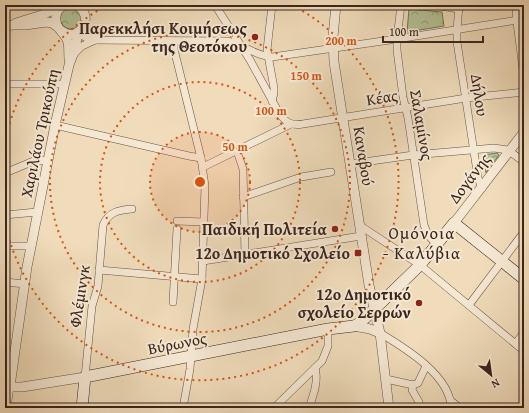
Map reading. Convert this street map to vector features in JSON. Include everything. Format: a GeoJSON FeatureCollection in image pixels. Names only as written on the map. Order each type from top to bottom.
{"type":"FeatureCollection","features":[{"type":"Feature","properties":{"kind":"main road","name":"Δογάνης"},"geometry":{"type":"LineString","coordinates":[[354,326],[364,321],[420,265],[454,224]]}},
{"type":"Feature","properties":{"kind":"main road"},"geometry":{"type":"LineString","coordinates":[[454,224],[524,279]]}},
{"type":"Feature","properties":{"kind":"main road","name":"Βύρωνος"},"geometry":{"type":"LineString","coordinates":[[85,377],[328,329],[354,326]]}},
{"type":"Feature","properties":{"kind":"main road","name":"Φλέμινγκ"},"geometry":{"type":"LineString","coordinates":[[82,408],[85,377]]}},
{"type":"Feature","properties":{"kind":"street"},"geometry":{"type":"LineString","coordinates":[[76,5],[82,9],[82,35],[90,40],[227,41],[268,57],[524,19]]}},
{"type":"Feature","properties":{"kind":"street","name":"Χαριλάου Τρικούπη"},"geometry":{"type":"LineString","coordinates":[[7,408],[7,386],[37,212],[69,65],[74,54],[89,5]]}},
{"type":"Feature","properties":{"kind":"street"},"geometry":{"type":"LineString","coordinates":[[203,167],[291,124],[282,118],[255,68],[215,5]]}},
{"type":"Feature","properties":{"kind":"street"},"geometry":{"type":"LineString","coordinates":[[272,5],[268,39],[268,57],[274,88],[272,101]]}},
{"type":"Feature","properties":{"kind":"street","name":"Καναβού"},"geometry":{"type":"LineString","coordinates":[[336,5],[333,48],[342,118],[369,285],[380,333],[389,408]]}},
{"type":"Feature","properties":{"kind":"street","name":"Σαλαμίνος"},"geometry":{"type":"LineString","coordinates":[[401,5],[397,39],[403,97],[414,155],[424,226],[428,235],[437,245]]}},
{"type":"Feature","properties":{"kind":"street"},"geometry":{"type":"LineString","coordinates":[[434,5],[459,7]]}},
{"type":"Feature","properties":{"kind":"street"},"geometry":{"type":"LineString","coordinates":[[517,5],[516,20],[524,76]]}},
{"type":"Feature","properties":{"kind":"street"},"geometry":{"type":"LineString","coordinates":[[9,25],[24,19],[42,15],[63,6]]}},
{"type":"Feature","properties":{"kind":"street"},"geometry":{"type":"LineString","coordinates":[[63,6],[56,14],[56,23],[69,44],[69,65]]}},
{"type":"Feature","properties":{"kind":"street","name":"Δήλου"},"geometry":{"type":"LineString","coordinates":[[459,7],[457,30],[458,52],[478,178],[482,188]]}},
{"type":"Feature","properties":{"kind":"street"},"geometry":{"type":"LineString","coordinates":[[9,25],[25,25],[47,22],[52,23],[71,34],[82,26]]}},
{"type":"Feature","properties":{"kind":"street"},"geometry":{"type":"LineString","coordinates":[[74,54],[84,45],[98,39]]}},
{"type":"Feature","properties":{"kind":"street"},"geometry":{"type":"LineString","coordinates":[[172,41],[201,158],[205,186],[201,282],[192,333],[191,356],[183,408]]}},
{"type":"Feature","properties":{"kind":"street"},"geometry":{"type":"LineString","coordinates":[[5,84],[65,84]]}},
{"type":"Feature","properties":{"kind":"street","name":"Κέας"},"geometry":{"type":"LineString","coordinates":[[291,124],[298,125],[466,98],[524,92]]}},
{"type":"Feature","properties":{"kind":"street"},"geometry":{"type":"LineString","coordinates":[[55,125],[201,158]]}},
{"type":"Feature","properties":{"kind":"street","name":"Δογάνης"},"geometry":{"type":"LineString","coordinates":[[454,224],[524,132]]}},
{"type":"Feature","properties":{"kind":"street"},"geometry":{"type":"LineString","coordinates":[[350,164],[414,155],[501,148],[510,151],[524,162]]}},
{"type":"Feature","properties":{"kind":"street"},"geometry":{"type":"LineString","coordinates":[[237,151],[243,167],[245,255]]}},
{"type":"Feature","properties":{"kind":"street"},"geometry":{"type":"LineString","coordinates":[[5,173],[36,160],[48,161]]}},
{"type":"Feature","properties":{"kind":"street"},"geometry":{"type":"LineString","coordinates":[[243,198],[301,177],[330,172]]}},
{"type":"Feature","properties":{"kind":"street","name":"Φλέμινγκ"},"geometry":{"type":"LineString","coordinates":[[85,377],[92,306],[97,291],[100,270],[102,228],[104,222],[114,212],[132,208]]}},
{"type":"Feature","properties":{"kind":"street"},"geometry":{"type":"LineString","coordinates":[[5,215],[37,212]]}},
{"type":"Feature","properties":{"kind":"street"},"geometry":{"type":"LineString","coordinates":[[177,221],[204,222]]}},
{"type":"Feature","properties":{"kind":"street"},"geometry":{"type":"LineString","coordinates":[[359,225],[420,265],[524,351]]}},
{"type":"Feature","properties":{"kind":"street"},"geometry":{"type":"LineString","coordinates":[[173,302],[177,229]]}},
{"type":"Feature","properties":{"kind":"street"},"geometry":{"type":"LineString","coordinates":[[469,305],[524,232]]}},
{"type":"Feature","properties":{"kind":"street"},"geometry":{"type":"LineString","coordinates":[[203,261],[361,236]]}},
{"type":"Feature","properties":{"kind":"street"},"geometry":{"type":"LineString","coordinates":[[5,246],[31,246]]}},
{"type":"Feature","properties":{"kind":"street"},"geometry":{"type":"LineString","coordinates":[[100,270],[174,276],[201,282]]}},
{"type":"Feature","properties":{"kind":"street"},"geometry":{"type":"LineString","coordinates":[[5,282],[25,284]]}},
{"type":"Feature","properties":{"kind":"street"},"geometry":{"type":"LineString","coordinates":[[354,326],[370,329],[380,333],[396,343],[426,366],[433,372],[447,391],[451,404],[460,408]]}},
{"type":"Feature","properties":{"kind":"street"},"geometry":{"type":"LineString","coordinates":[[274,408],[325,357],[328,346],[328,329]]}},
{"type":"Feature","properties":{"kind":"street"},"geometry":{"type":"LineString","coordinates":[[516,343],[524,332]]}},
{"type":"Feature","properties":{"kind":"street"},"geometry":{"type":"LineString","coordinates":[[386,379],[413,385],[418,383],[426,366]]}},
{"type":"Feature","properties":{"kind":"street"},"geometry":{"type":"LineString","coordinates":[[310,408],[316,379],[315,368]]}},
{"type":"Feature","properties":{"kind":"street","name":"Βύρωνος"},"geometry":{"type":"LineString","coordinates":[[7,386],[22,387],[85,377]]}},
{"type":"Feature","properties":{"kind":"street"},"geometry":{"type":"LineString","coordinates":[[413,385],[412,390],[419,402]]}},
{"type":"Feature","properties":{"kind":"green space"},"geometry":{"type":"Polygon","coordinates":[[[71,7],[75,8],[81,14],[81,22],[75,28],[71,29],[67,28],[61,22],[60,18],[61,14],[67,8],[71,7]]]}},
{"type":"Feature","properties":{"kind":"green space"},"geometry":{"type":"Polygon","coordinates":[[[409,9],[442,12],[444,26],[407,32],[409,9]]]}},
{"type":"Feature","properties":{"kind":"green space"},"geometry":{"type":"Polygon","coordinates":[[[497,153],[499,155],[486,173],[483,155],[497,153]]]}},
{"type":"Feature","properties":{"kind":"place","name":"Παρεκκλήσι Κοιμήσεως της Θεοτόκου"},"geometry":{"type":"Point","coordinates":[255,37]}},
{"type":"Feature","properties":{"kind":"place","name":"Παιδική Πολιτεία"},"geometry":{"type":"Point","coordinates":[335,229]}},
{"type":"Feature","properties":{"kind":"place","name":"12ο Δημοτικό Σχολείο"},"geometry":{"type":"Point","coordinates":[358,253]}},
{"type":"Feature","properties":{"kind":"place","name":"12ο Δημοτικό σχολείο Σερρών"},"geometry":{"type":"Point","coordinates":[419,303]}},
{"type":"Feature","properties":{"kind":"district","name":"Ομόνοια - Καλύβια"},"geometry":{"type":"Point","coordinates":[422,242]}}]}
